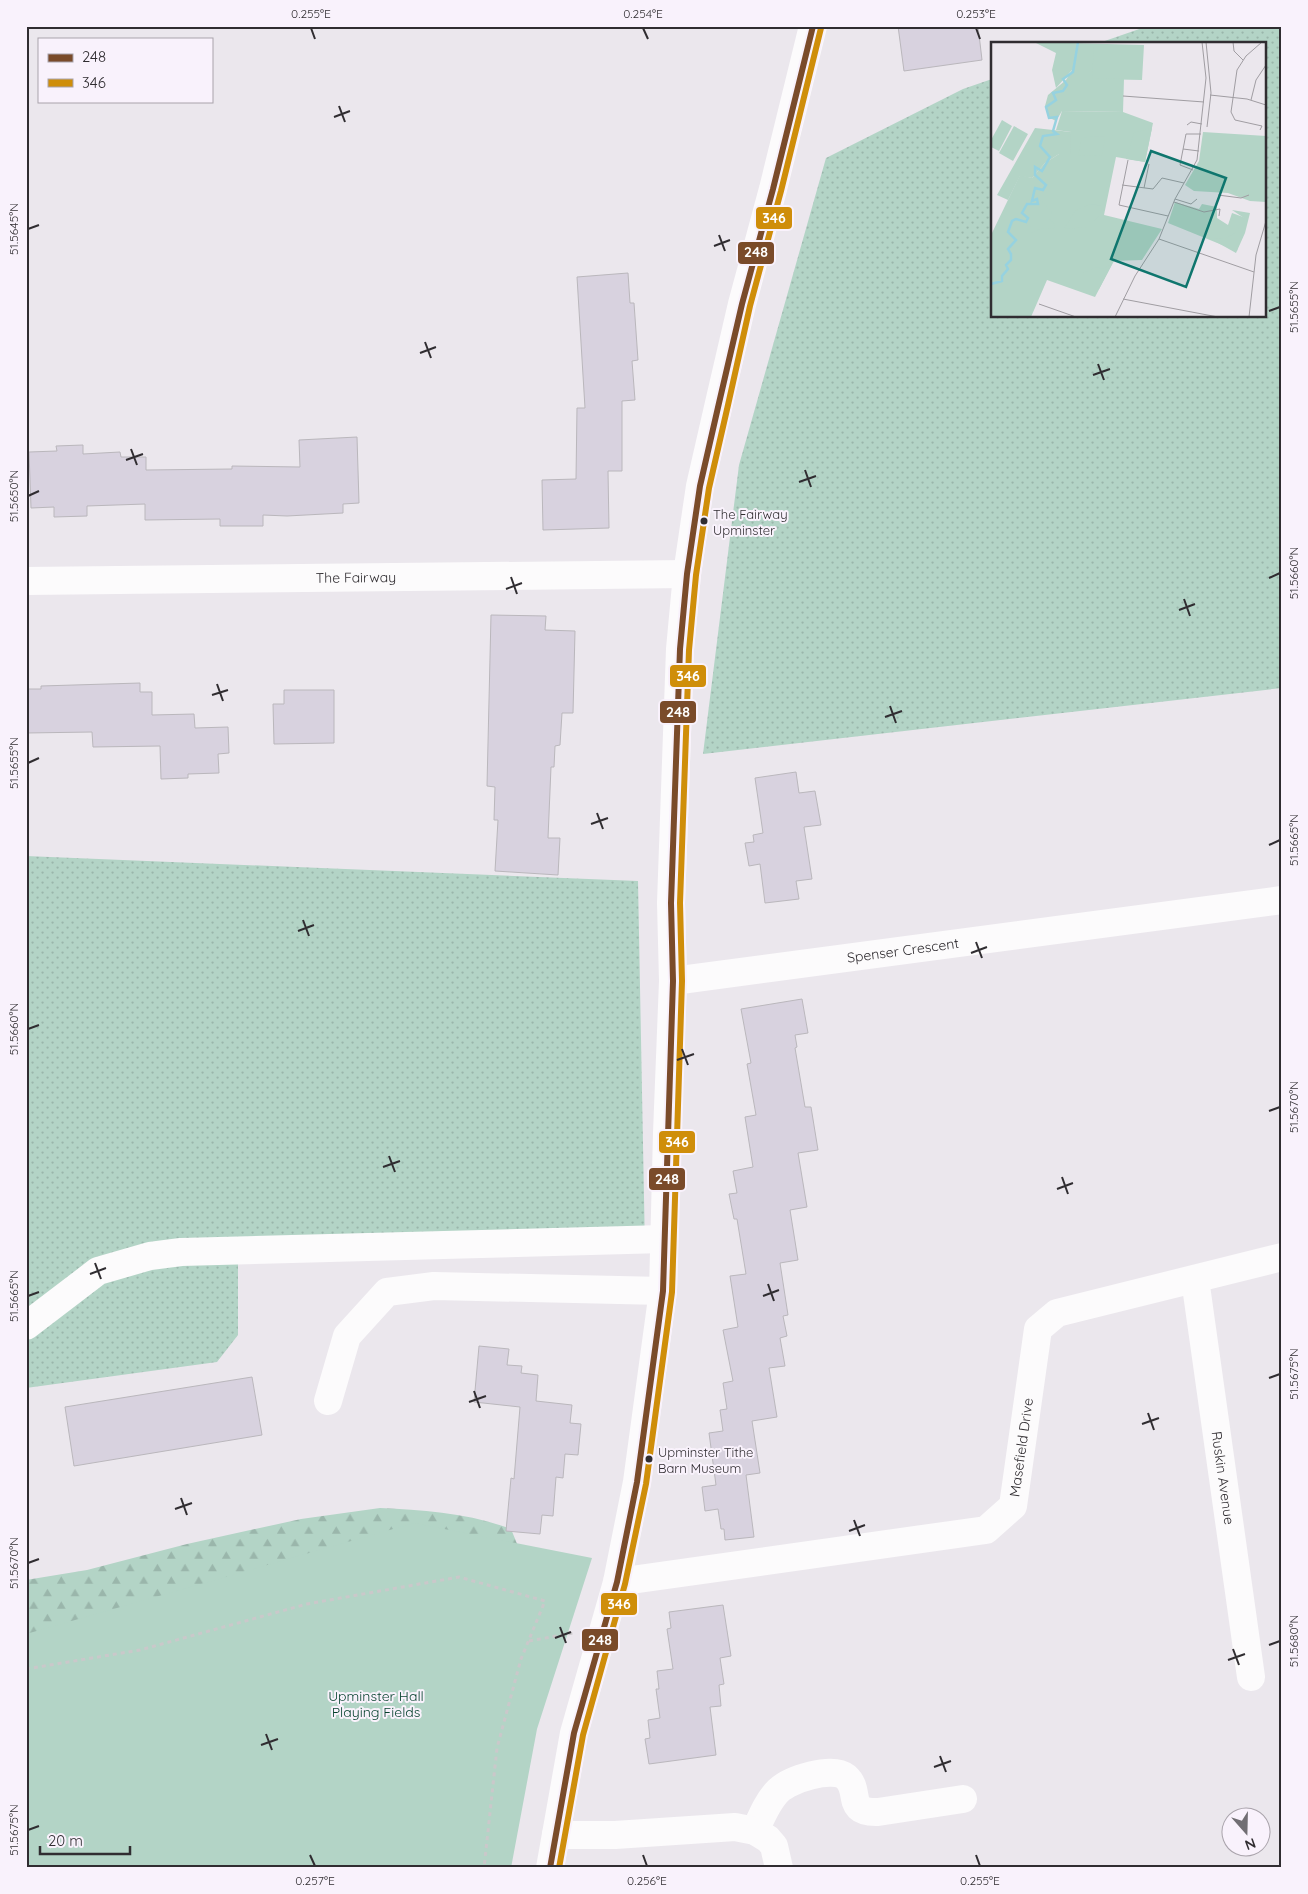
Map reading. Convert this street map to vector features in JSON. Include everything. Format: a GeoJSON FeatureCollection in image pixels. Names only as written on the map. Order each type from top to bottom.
{"type":"FeatureCollection","features":[{"type":"Feature","properties":{"kind":"street"},"geometry":{"type":"LineString","coordinates":[[550,1868],[574,1733],[618,1582],[637,1482],[663,1292],[666,1133],[673,981],[672,894],[680,649],[687,574],[700,486],[721,394],[813,26]]}},
{"type":"Feature","properties":{"kind":"street","name":"The Fairway"},"geometry":{"type":"LineString","coordinates":[[26,581],[687,574]]}},
{"type":"Feature","properties":{"kind":"street","name":"Spenser Crescent"},"geometry":{"type":"LineString","coordinates":[[673,981],[1282,900]]}},
{"type":"Feature","properties":{"kind":"street"},"geometry":{"type":"LineString","coordinates":[[26,1326],[98,1271],[150,1256],[181,1252],[568,1240],[664,1239]]}},
{"type":"Feature","properties":{"kind":"street","name":"Masefield Drive"},"geometry":{"type":"LineString","coordinates":[[618,1582],[986,1530],[1013,1506],[1038,1329],[1057,1314],[1282,1257]]}},
{"type":"Feature","properties":{"kind":"street","name":"Ruskin Avenue"},"geometry":{"type":"LineString","coordinates":[[1195,1279],[1251,1677]]}},
{"type":"Feature","properties":{"kind":"street"},"geometry":{"type":"LineString","coordinates":[[328,1401],[347,1336],[387,1292],[434,1286],[663,1292]]}},
{"type":"Feature","properties":{"kind":"street"},"geometry":{"type":"LineString","coordinates":[[755,1831],[768,1804],[778,1791],[789,1783],[828,1772],[838,1773],[848,1778],[860,1808],[866,1812],[878,1812],[963,1799]]}},
{"type":"Feature","properties":{"kind":"street"},"geometry":{"type":"LineString","coordinates":[[556,1835],[614,1835],[735,1827],[755,1831],[768,1839],[774,1846],[779,1868]]}},
{"type":"Feature","properties":{"kind":"path"},"geometry":{"type":"LineString","coordinates":[[26,1668],[140,1650],[307,1604],[460,1577],[545,1601],[521,1659],[497,1748],[484,1868]]}},
{"type":"Feature","properties":{"kind":"path"},"geometry":{"type":"LineString","coordinates":[[528,1641],[574,1633]]}},
{"type":"Feature","properties":{"kind":"green space"},"geometry":{"type":"Polygon","coordinates":[[[1148,26],[1282,26],[1282,688],[703,754],[739,465],[826,158],[963,89],[991,79],[991,318],[1266,318],[1266,42],[1102,42],[1148,26]]]}},
{"type":"Feature","properties":{"kind":"green space"},"geometry":{"type":"Polygon","coordinates":[[[26,856],[638,881],[645,1249],[238,1263],[238,1335],[217,1362],[26,1388],[26,856]]]}},
{"type":"Feature","properties":{"kind":"green space"},"geometry":{"type":"Polygon","coordinates":[[[380,1508],[446,1513],[479,1519],[511,1529],[522,1556],[26,1670],[26,1580],[87,1570],[187,1544],[301,1519],[380,1508]]]}},
{"type":"Feature","properties":{"kind":"green space","name":"Upminster Hall Playing Fields"},"geometry":{"type":"Polygon","coordinates":[[[414,1523],[592,1558],[537,1729],[511,1868],[26,1868],[26,1634],[414,1523]]]}},
{"type":"Feature","properties":{"kind":"building"},"geometry":{"type":"Polygon","coordinates":[[[898,26],[978,26],[982,60],[904,71],[898,26]]]}},
{"type":"Feature","properties":{"kind":"building"},"geometry":{"type":"Polygon","coordinates":[[[628,273],[630,303],[634,303],[638,360],[632,361],[635,400],[622,401],[622,471],[608,471],[609,528],[543,530],[542,480],[576,479],[577,408],[585,408],[577,277],[628,273]]]}},
{"type":"Feature","properties":{"kind":"building"},"geometry":{"type":"Polygon","coordinates":[[[357,437],[359,503],[343,504],[343,513],[287,516],[263,515],[263,526],[220,526],[220,519],[145,520],[145,504],[87,506],[87,516],[54,517],[54,507],[31,508],[29,452],[57,451],[56,446],[83,445],[83,454],[120,452],[121,457],[146,457],[146,470],[232,469],[232,466],[300,467],[299,440],[357,437]]]}},
{"type":"Feature","properties":{"kind":"building"},"geometry":{"type":"Polygon","coordinates":[[[491,615],[546,616],[545,630],[575,631],[573,713],[562,713],[560,745],[555,746],[554,767],[551,767],[548,838],[560,838],[558,875],[495,871],[498,820],[494,820],[495,787],[487,786],[491,615]]]}},
{"type":"Feature","properties":{"kind":"building"},"geometry":{"type":"Polygon","coordinates":[[[140,683],[140,692],[152,692],[152,715],[194,714],[195,728],[228,727],[229,753],[218,754],[219,773],[188,774],[188,778],[161,779],[160,746],[93,747],[92,732],[26,733],[26,689],[41,689],[41,686],[140,683]]]}},
{"type":"Feature","properties":{"kind":"building"},"geometry":{"type":"Polygon","coordinates":[[[284,690],[334,690],[334,743],[274,744],[273,704],[284,704],[284,690]]]}},
{"type":"Feature","properties":{"kind":"building"},"geometry":{"type":"Polygon","coordinates":[[[796,772],[799,793],[815,791],[821,825],[804,827],[812,879],[796,881],[799,899],[765,903],[760,864],[749,866],[745,843],[754,842],[753,835],[763,833],[755,778],[796,772]]]}},
{"type":"Feature","properties":{"kind":"building"},"geometry":{"type":"Polygon","coordinates":[[[802,999],[808,1033],[795,1035],[797,1047],[795,1048],[805,1107],[811,1107],[818,1150],[798,1153],[807,1207],[790,1210],[798,1260],[780,1263],[788,1315],[783,1316],[787,1336],[780,1338],[785,1366],[769,1368],[777,1417],[752,1421],[760,1473],[746,1475],[754,1537],[725,1540],[718,1509],[705,1511],[702,1487],[716,1485],[709,1433],[723,1431],[720,1410],[727,1409],[723,1383],[733,1381],[723,1330],[738,1327],[730,1276],[746,1274],[737,1219],[734,1219],[729,1194],[737,1193],[733,1171],[753,1167],[745,1117],[756,1115],[747,1064],[751,1063],[741,1009],[802,999]]]}},
{"type":"Feature","properties":{"kind":"building"},"geometry":{"type":"Polygon","coordinates":[[[479,1346],[509,1349],[507,1365],[522,1366],[521,1373],[538,1375],[536,1401],[572,1405],[570,1423],[581,1424],[578,1455],[565,1454],[563,1478],[556,1477],[553,1516],[542,1515],[540,1534],[506,1531],[511,1478],[514,1479],[520,1407],[474,1402],[479,1346]]]}},
{"type":"Feature","properties":{"kind":"building"},"geometry":{"type":"Polygon","coordinates":[[[252,1377],[262,1435],[74,1466],[65,1407],[252,1377]]]}},
{"type":"Feature","properties":{"kind":"building"},"geometry":{"type":"Polygon","coordinates":[[[723,1605],[731,1656],[720,1658],[724,1684],[719,1685],[721,1706],[710,1707],[716,1755],[649,1764],[645,1739],[650,1738],[648,1720],[660,1718],[656,1689],[659,1689],[657,1671],[673,1669],[667,1629],[671,1628],[669,1612],[723,1605]]]}},
{"type":"Feature","properties":{"kind":"transit line","name":"248"},"geometry":{"type":"LineString","coordinates":[[550,1868],[574,1733],[617,1582],[637,1482],[663,1291],[673,981],[671,903],[680,649],[687,574],[700,486],[719,403],[742,304],[773,189],[813,26]]}},
{"type":"Feature","properties":{"kind":"transit line","name":"346"},"geometry":{"type":"LineString","coordinates":[[559,1868],[583,1735],[625,1584],[646,1484],[672,1292],[682,981],[680,903],[689,650],[696,575],[709,488],[750,306],[781,191],[821,28]]}},
{"type":"Feature","properties":{"kind":"place","name":"The Fairway Upminster"},"geometry":{"type":"Point","coordinates":[704,521]}},
{"type":"Feature","properties":{"kind":"place","name":"Upminster Tithe Barn Museum"},"geometry":{"type":"Point","coordinates":[649,1459]}}]}
